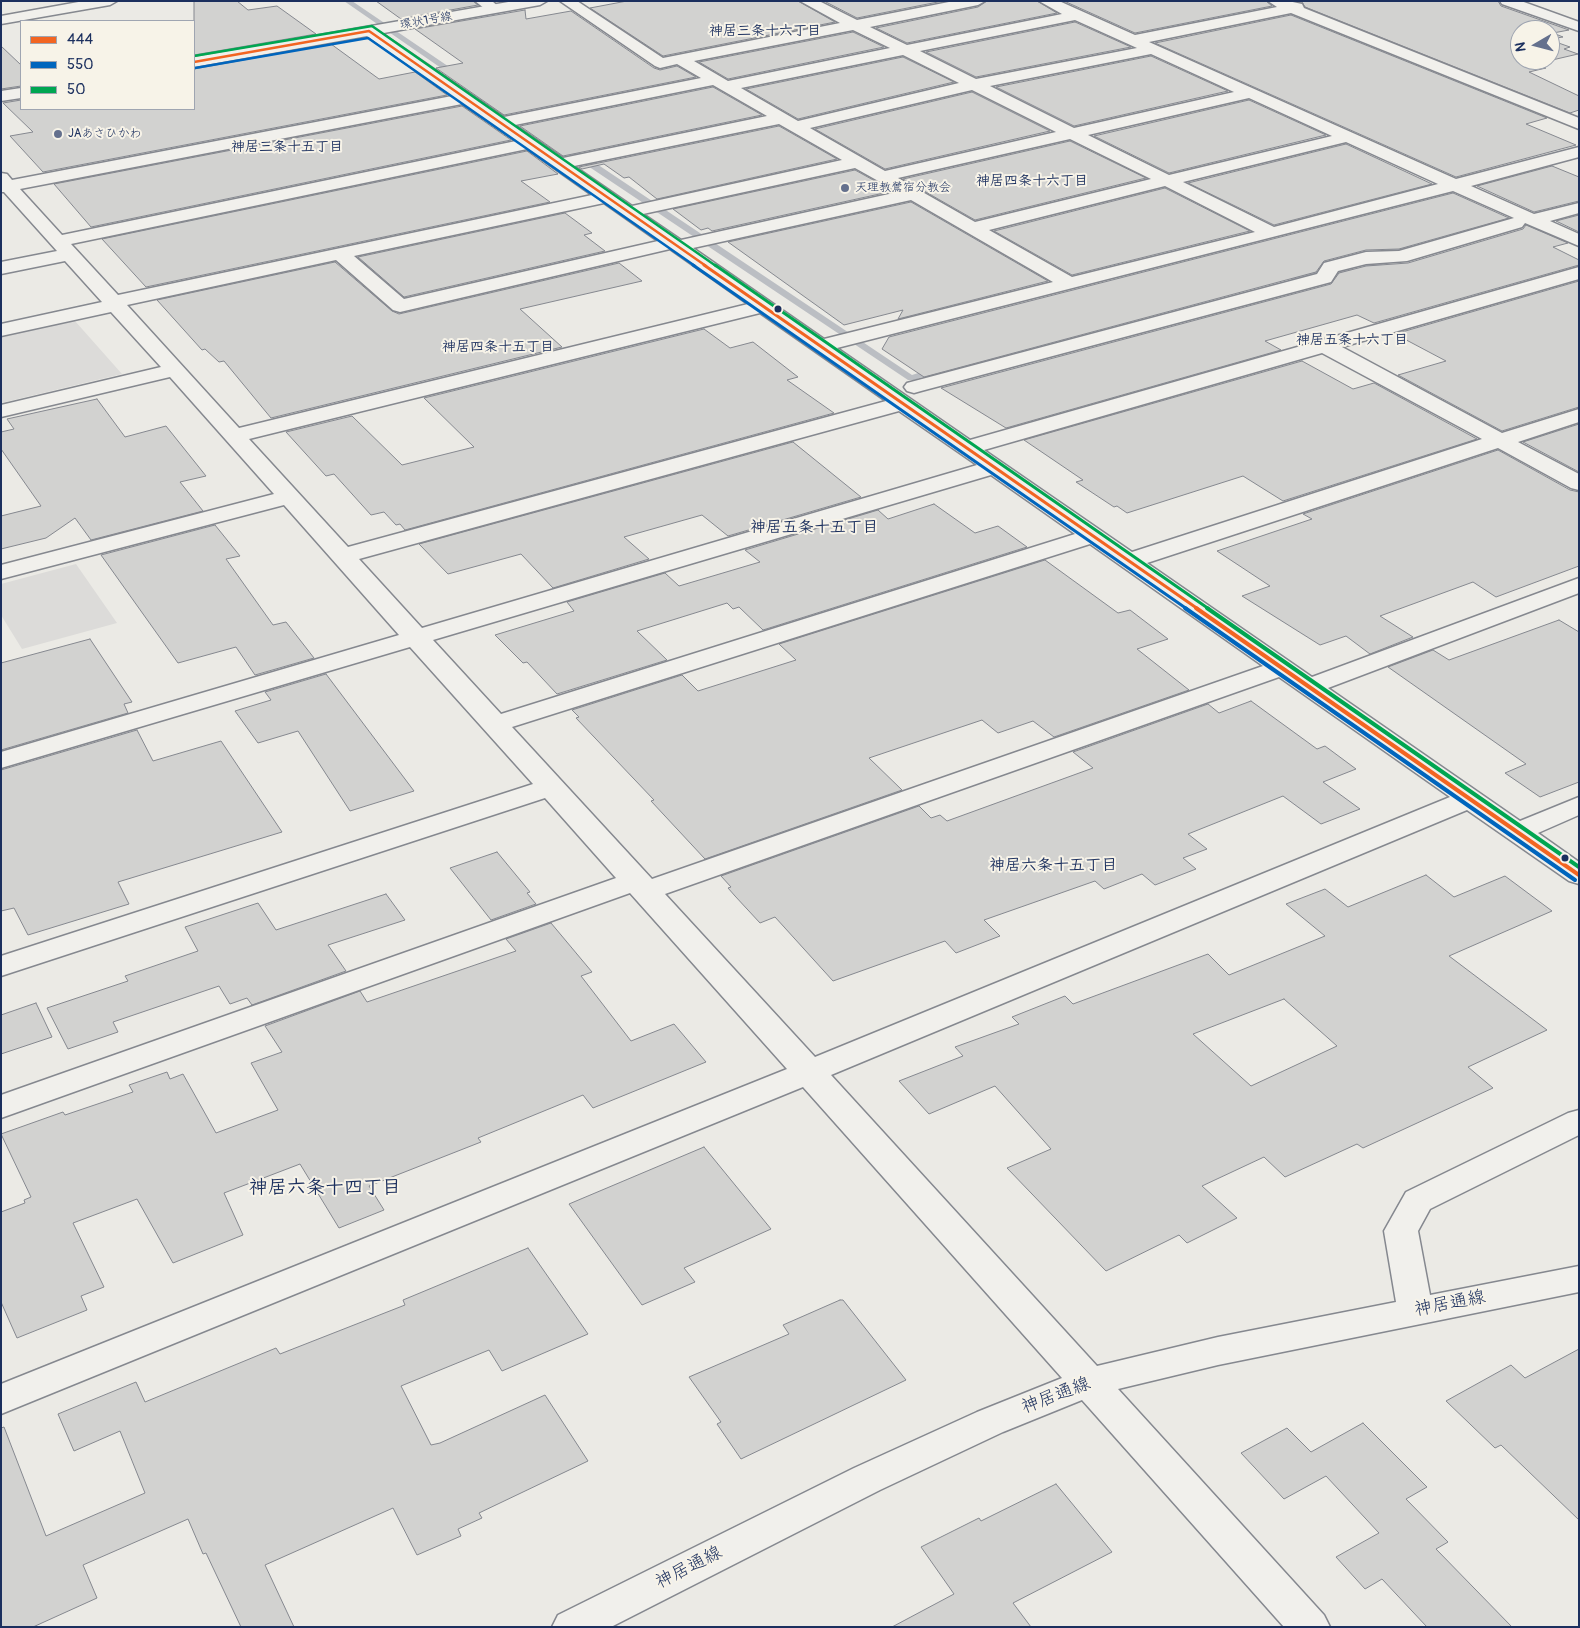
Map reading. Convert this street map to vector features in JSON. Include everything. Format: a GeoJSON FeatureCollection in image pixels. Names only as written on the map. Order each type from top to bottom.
{"type":"FeatureCollection","features":[{"type":"Feature","properties":{"kind":"street"},"geometry":{"type":"LineString","coordinates":[[1,20],[110,1]]}},
{"type":"Feature","properties":{"kind":"street","name":"環状1号線"},"geometry":{"type":"LineString","coordinates":[[195,62],[369,31],[488,5],[540,1]]}},
{"type":"Feature","properties":{"kind":"street"},"geometry":{"type":"LineString","coordinates":[[567,1],[660,63],[978,1]]}},
{"type":"Feature","properties":{"kind":"street"},"geometry":{"type":"LineString","coordinates":[[807,1],[972,85],[1073,133],[1272,233]]}},
{"type":"Feature","properties":{"kind":"street"},"geometry":{"type":"LineString","coordinates":[[1046,1],[1454,184],[1524,222],[1579,241]]}},
{"type":"Feature","properties":{"kind":"street"},"geometry":{"type":"LineString","coordinates":[[1275,1],[1579,124]]}},
{"type":"Feature","properties":{"kind":"street"},"geometry":{"type":"LineString","coordinates":[[1507,1],[1579,27]]}},
{"type":"Feature","properties":{"kind":"street"},"geometry":{"type":"LineString","coordinates":[[1135,40],[1316,3]]}},
{"type":"Feature","properties":{"kind":"street"},"geometry":{"type":"LineString","coordinates":[[500,123],[903,50],[1076,15]]}},
{"type":"Feature","properties":{"kind":"street"},"geometry":{"type":"LineString","coordinates":[[369,31],[821,346],[908,395],[966,448],[1579,875]]}},
{"type":"Feature","properties":{"kind":"street"},"geometry":{"type":"LineString","coordinates":[[560,164],[789,122],[1154,49]]}},
{"type":"Feature","properties":{"kind":"street"},"geometry":{"type":"LineString","coordinates":[[679,59],[1070,284]]}},
{"type":"Feature","properties":{"kind":"street"},"geometry":{"type":"LineString","coordinates":[[1,96],[20,93]]}},
{"type":"Feature","properties":{"kind":"street"},"geometry":{"type":"LineString","coordinates":[[884,176],[1250,93]]}},
{"type":"Feature","properties":{"kind":"street"},"geometry":{"type":"LineString","coordinates":[[4,184],[466,98]]}},
{"type":"Feature","properties":{"kind":"street"},"geometry":{"type":"LineString","coordinates":[[973,228],[1347,137]]}},
{"type":"Feature","properties":{"kind":"street"},"geometry":{"type":"LineString","coordinates":[[1,268],[64,248],[530,143]]}},
{"type":"Feature","properties":{"kind":"street"},"geometry":{"type":"LineString","coordinates":[[821,346],[1272,233],[1579,152]]}},
{"type":"Feature","properties":{"kind":"street"},"geometry":{"type":"LineString","coordinates":[[628,212],[857,162]]}},
{"type":"Feature","properties":{"kind":"street"},"geometry":{"type":"LineString","coordinates":[[4,184],[175,370],[1310,1627]]}},
{"type":"Feature","properties":{"kind":"street"},"geometry":{"type":"LineString","coordinates":[[340,254],[400,306],[914,194]]}},
{"type":"Feature","properties":{"kind":"street"},"geometry":{"type":"LineString","coordinates":[[1,330],[340,254],[607,197]]}},
{"type":"Feature","properties":{"kind":"street"},"geometry":{"type":"LineString","coordinates":[[343,556],[1324,278],[1331,267],[1366,258],[1400,257],[1579,208]]}},
{"type":"Feature","properties":{"kind":"street"},"geometry":{"type":"LineString","coordinates":[[966,448],[1328,347],[1579,274]]}},
{"type":"Feature","properties":{"kind":"street"},"geometry":{"type":"LineString","coordinates":[[234,436],[764,306]]}},
{"type":"Feature","properties":{"kind":"street"},"geometry":{"type":"LineString","coordinates":[[1328,347],[1579,483]]}},
{"type":"Feature","properties":{"kind":"street"},"geometry":{"type":"LineString","coordinates":[[1,411],[175,370]]}},
{"type":"Feature","properties":{"kind":"street"},"geometry":{"type":"LineString","coordinates":[[1129,561],[1579,415]]}},
{"type":"Feature","properties":{"kind":"street"},"geometry":{"type":"LineString","coordinates":[[1,760],[994,467]]}},
{"type":"Feature","properties":{"kind":"street"},"geometry":{"type":"LineString","coordinates":[[1,572],[289,497]]}},
{"type":"Feature","properties":{"kind":"street"},"geometry":{"type":"LineString","coordinates":[[495,724],[1092,536]]}},
{"type":"Feature","properties":{"kind":"street"},"geometry":{"type":"LineString","coordinates":[[1309,687],[1579,585]]}},
{"type":"Feature","properties":{"kind":"street"},"geometry":{"type":"LineString","coordinates":[[1,1107],[641,886],[1282,668]]}},
{"type":"Feature","properties":{"kind":"street"},"geometry":{"type":"LineString","coordinates":[[1,966],[552,787]]}},
{"type":"Feature","properties":{"kind":"street"},"geometry":{"type":"LineString","coordinates":[[1,1400],[810,1072],[1470,799]]}},
{"type":"Feature","properties":{"kind":"street"},"geometry":{"type":"LineString","coordinates":[[1517,832],[1579,805]]}},
{"type":"Feature","properties":{"kind":"street"},"geometry":{"type":"LineString","coordinates":[[1415,1310],[1402,1231],[1418,1201],[1579,1121]]}},
{"type":"Feature","properties":{"kind":"street","name":"神居通線"},"geometry":{"type":"LineString","coordinates":[[572,1627],[867,1479],[990,1422],[1089,1382],[1218,1351],[1415,1310],[1579,1279]]}},
{"type":"Feature","properties":{"kind":"shaded area"},"geometry":{"type":"Polygon","coordinates":[[[75,321],[122,374],[1,403],[1,337],[75,321]]]}},
{"type":"Feature","properties":{"kind":"shaded area"},"geometry":{"type":"Polygon","coordinates":[[[76,564],[117,623],[22,649],[1,615],[1,584],[76,564]]]}},
{"type":"Feature","properties":{"kind":"building"},"geometry":{"type":"Polygon","coordinates":[[[194,1],[237,1],[248,10],[277,6],[316,34],[195,55],[194,1]]]}},
{"type":"Feature","properties":{"kind":"building"},"geometry":{"type":"Polygon","coordinates":[[[376,1],[473,1],[478,5],[401,19],[376,1]]]}},
{"type":"Feature","properties":{"kind":"building"},"geometry":{"type":"Polygon","coordinates":[[[627,1],[798,1],[835,22],[663,56],[590,8],[627,1]]]}},
{"type":"Feature","properties":{"kind":"building"},"geometry":{"type":"Polygon","coordinates":[[[824,1],[943,1],[857,18],[824,1]]]}},
{"type":"Feature","properties":{"kind":"building"},"geometry":{"type":"Polygon","coordinates":[[[987,1],[1037,1],[1057,13],[907,43],[876,28],[978,7],[987,1]]]}},
{"type":"Feature","properties":{"kind":"building"},"geometry":{"type":"Polygon","coordinates":[[[1064,1],[1266,1],[1272,6],[1135,33],[1064,1]]]}},
{"type":"Feature","properties":{"kind":"building"},"geometry":{"type":"Polygon","coordinates":[[[1298,1],[1498,1],[1501,6],[1541,20],[1510,20],[1510,70],[1538,70],[1529,72],[1579,96],[1579,110],[1570,113],[1305,7],[1302,2],[1298,1]]]}},
{"type":"Feature","properties":{"kind":"building"},"geometry":{"type":"Polygon","coordinates":[[[525,10],[526,19],[571,11],[654,68],[660,70],[677,66],[696,77],[504,115],[436,68],[463,63],[415,29],[525,10]]]}},
{"type":"Feature","properties":{"kind":"building"},"geometry":{"type":"Polygon","coordinates":[[[1291,15],[1547,118],[1526,124],[1576,145],[1456,177],[1155,43],[1291,15]]]}},
{"type":"Feature","properties":{"kind":"building"},"geometry":{"type":"Polygon","coordinates":[[[1075,22],[1131,47],[976,77],[926,52],[1075,22]]]}},
{"type":"Feature","properties":{"kind":"building"},"geometry":{"type":"Polygon","coordinates":[[[1560,27],[1569,30],[1560,32],[1560,27]]]}},
{"type":"Feature","properties":{"kind":"building"},"geometry":{"type":"Polygon","coordinates":[[[853,32],[884,47],[728,79],[699,62],[853,32]]]}},
{"type":"Feature","properties":{"kind":"building"},"geometry":{"type":"Polygon","coordinates":[[[331,44],[379,79],[415,72],[447,95],[43,172],[10,136],[33,132],[3,103],[20,100],[20,110],[195,110],[195,69],[331,44]]]}},
{"type":"Feature","properties":{"kind":"building"},"geometry":{"type":"Polygon","coordinates":[[[1560,44],[1570,47],[1564,49],[1578,54],[1560,58],[1560,44]]]}},
{"type":"Feature","properties":{"kind":"building"},"geometry":{"type":"Polygon","coordinates":[[[1,46],[20,64],[20,86],[1,89],[1,46]]]}},
{"type":"Feature","properties":{"kind":"building"},"geometry":{"type":"Polygon","coordinates":[[[1151,56],[1228,91],[1074,126],[996,87],[1151,56]]]}},
{"type":"Feature","properties":{"kind":"building"},"geometry":{"type":"Polygon","coordinates":[[[903,57],[954,82],[798,119],[746,89],[903,57]]]}},
{"type":"Feature","properties":{"kind":"building"},"geometry":{"type":"Polygon","coordinates":[[[713,87],[762,115],[563,156],[520,126],[713,87]]]}},
{"type":"Feature","properties":{"kind":"building"},"geometry":{"type":"Polygon","coordinates":[[[972,92],[1050,131],[885,169],[815,129],[972,92]]]}},
{"type":"Feature","properties":{"kind":"building"},"geometry":{"type":"Polygon","coordinates":[[[1249,100],[1326,135],[1169,173],[1094,136],[1249,100]]]}},
{"type":"Feature","properties":{"kind":"building"},"geometry":{"type":"Polygon","coordinates":[[[462,106],[511,140],[91,227],[54,184],[462,106]]]}},
{"type":"Feature","properties":{"kind":"building"},"geometry":{"type":"Polygon","coordinates":[[[779,126],[837,159],[657,199],[629,177],[624,178],[604,164],[582,169],[579,167],[779,126]]]}},
{"type":"Feature","properties":{"kind":"building"},"geometry":{"type":"Polygon","coordinates":[[[1070,141],[1146,178],[975,220],[903,179],[1070,141]]]}},
{"type":"Feature","properties":{"kind":"building"},"geometry":{"type":"Polygon","coordinates":[[[1346,144],[1432,184],[1274,225],[1188,183],[1346,144]]]}},
{"type":"Feature","properties":{"kind":"building"},"geometry":{"type":"Polygon","coordinates":[[[527,151],[558,174],[521,181],[550,202],[146,287],[102,239],[527,151]]]}},
{"type":"Feature","properties":{"kind":"building"},"geometry":{"type":"Polygon","coordinates":[[[1552,166],[1579,177],[1579,201],[1534,212],[1477,186],[1552,166]]]}},
{"type":"Feature","properties":{"kind":"building"},"geometry":{"type":"Polygon","coordinates":[[[855,170],[893,191],[712,231],[708,228],[701,230],[673,209],[855,170]]]}},
{"type":"Feature","properties":{"kind":"building"},"geometry":{"type":"Polygon","coordinates":[[[1165,188],[1250,231],[1072,275],[994,231],[1165,188]]]}},
{"type":"Feature","properties":{"kind":"building"},"geometry":{"type":"Polygon","coordinates":[[[1453,193],[1509,218],[1399,249],[1366,250],[1324,261],[1316,272],[924,377],[882,349],[889,337],[1453,193]]]}},
{"type":"Feature","properties":{"kind":"building"},"geometry":{"type":"Polygon","coordinates":[[[911,202],[1048,281],[898,319],[903,310],[844,325],[728,242],[911,202]]]}},
{"type":"Feature","properties":{"kind":"building"},"geometry":{"type":"Polygon","coordinates":[[[565,213],[592,233],[584,235],[605,251],[404,297],[358,257],[565,213]]]}},
{"type":"Feature","properties":{"kind":"building"},"geometry":{"type":"Polygon","coordinates":[[[1579,215],[1579,232],[1556,221],[1579,215]]]}},
{"type":"Feature","properties":{"kind":"building"},"geometry":{"type":"Polygon","coordinates":[[[1526,225],[1568,243],[1553,247],[1579,260],[1579,265],[1374,323],[1357,315],[1265,341],[1281,350],[1006,428],[941,388],[1331,284],[1339,273],[1366,266],[1408,263],[1523,229],[1526,225]]]}},
{"type":"Feature","properties":{"kind":"building"},"geometry":{"type":"Polygon","coordinates":[[[335,262],[392,311],[399,314],[619,263],[642,281],[520,309],[562,347],[271,418],[224,361],[219,362],[205,349],[202,350],[157,300],[335,262]]]}},
{"type":"Feature","properties":{"kind":"building"},"geometry":{"type":"Polygon","coordinates":[[[1579,281],[1579,407],[1502,431],[1398,375],[1446,361],[1395,334],[1579,281]]]}},
{"type":"Feature","properties":{"kind":"building"},"geometry":{"type":"Polygon","coordinates":[[[704,329],[730,348],[753,342],[798,377],[787,380],[834,413],[405,530],[400,524],[396,525],[384,512],[371,515],[334,474],[326,476],[286,432],[352,416],[402,465],[474,447],[424,398],[704,329]]]}},
{"type":"Feature","properties":{"kind":"building"},"geometry":{"type":"Polygon","coordinates":[[[1302,361],[1353,389],[1374,383],[1477,439],[1283,501],[1243,476],[1127,513],[1117,506],[1114,507],[1076,482],[1083,480],[1024,440],[1302,361]]]}},
{"type":"Feature","properties":{"kind":"building"},"geometry":{"type":"Polygon","coordinates":[[[97,399],[125,437],[166,426],[206,476],[180,482],[203,511],[91,540],[75,518],[46,538],[1,549],[1,516],[41,506],[1,449],[1,432],[14,429],[7,419],[97,399]]]}},
{"type":"Feature","properties":{"kind":"building"},"geometry":{"type":"Polygon","coordinates":[[[1579,424],[1579,472],[1523,442],[1579,424]]]}},
{"type":"Feature","properties":{"kind":"building"},"geometry":{"type":"Polygon","coordinates":[[[793,442],[861,497],[728,536],[702,515],[624,537],[649,559],[553,588],[521,554],[448,574],[419,544],[793,442]]]}},
{"type":"Feature","properties":{"kind":"building"},"geometry":{"type":"Polygon","coordinates":[[[1498,450],[1570,490],[1579,492],[1579,566],[1496,597],[1473,582],[1380,616],[1413,637],[1370,654],[1346,636],[1320,645],[1242,596],[1270,586],[1217,551],[1312,519],[1303,514],[1498,450]]]}},
{"type":"Feature","properties":{"kind":"building"},"geometry":{"type":"Polygon","coordinates":[[[934,504],[975,533],[998,526],[1027,547],[763,630],[739,607],[733,609],[727,603],[637,631],[667,660],[557,694],[527,662],[523,663],[495,635],[574,611],[567,602],[665,573],[679,586],[760,562],[745,550],[878,510],[888,519],[934,504]]]}},
{"type":"Feature","properties":{"kind":"building"},"geometry":{"type":"Polygon","coordinates":[[[215,525],[240,556],[226,559],[273,625],[286,622],[314,658],[255,675],[236,647],[178,663],[101,555],[215,525]]]}},
{"type":"Feature","properties":{"kind":"building"},"geometry":{"type":"Polygon","coordinates":[[[1045,560],[1118,613],[1130,610],[1168,639],[1137,649],[1189,690],[1054,737],[1033,721],[998,733],[982,720],[869,758],[902,790],[705,859],[651,801],[654,800],[576,718],[579,717],[572,710],[682,675],[698,691],[796,660],[779,644],[1045,560]]]}},
{"type":"Feature","properties":{"kind":"building"},"geometry":{"type":"Polygon","coordinates":[[[1559,620],[1579,632],[1579,782],[1540,797],[1505,773],[1526,764],[1388,667],[1433,650],[1449,660],[1559,620]]]}},
{"type":"Feature","properties":{"kind":"building"},"geometry":{"type":"Polygon","coordinates":[[[90,639],[132,702],[124,704],[128,713],[1,750],[1,663],[90,639]]]}},
{"type":"Feature","properties":{"kind":"building"},"geometry":{"type":"Polygon","coordinates":[[[326,674],[414,791],[350,811],[298,731],[258,743],[235,711],[271,700],[265,692],[326,674]]]}},
{"type":"Feature","properties":{"kind":"building"},"geometry":{"type":"Polygon","coordinates":[[[1251,701],[1317,749],[1325,746],[1356,769],[1323,782],[1360,809],[1321,824],[1283,796],[1188,834],[1207,849],[1183,858],[1196,869],[1155,885],[1142,874],[1104,889],[1095,881],[984,920],[1000,936],[956,953],[945,941],[833,981],[775,917],[760,923],[728,888],[731,887],[721,876],[919,806],[931,818],[940,815],[947,821],[1093,768],[1073,752],[1208,704],[1219,713],[1251,701]]]}},
{"type":"Feature","properties":{"kind":"building"},"geometry":{"type":"Polygon","coordinates":[[[137,730],[153,761],[221,741],[282,832],[118,882],[129,904],[28,935],[14,908],[1,911],[1,770],[137,730]]]}},
{"type":"Feature","properties":{"kind":"building"},"geometry":{"type":"Polygon","coordinates":[[[497,852],[530,892],[527,893],[536,904],[491,920],[450,868],[497,852]]]}},
{"type":"Feature","properties":{"kind":"building"},"geometry":{"type":"Polygon","coordinates":[[[1426,875],[1454,897],[1505,876],[1552,911],[1449,956],[1547,1030],[1468,1067],[1493,1088],[1363,1148],[1357,1144],[1285,1177],[1264,1157],[1202,1186],[1237,1218],[1187,1243],[1179,1235],[1106,1271],[1007,1168],[1051,1149],[995,1086],[929,1114],[899,1081],[963,1056],[955,1047],[1019,1024],[1012,1017],[1065,996],[1073,1004],[1208,954],[1229,975],[1325,936],[1286,904],[1325,889],[1348,907],[1426,875]],[[1284,999],[1193,1034],[1251,1086],[1337,1046],[1284,999]]]}},
{"type":"Feature","properties":{"kind":"building"},"geometry":{"type":"Polygon","coordinates":[[[386,894],[405,920],[328,945],[346,971],[252,1005],[247,998],[230,1004],[219,986],[113,1022],[118,1032],[68,1049],[47,1008],[128,981],[125,976],[198,951],[185,927],[258,903],[276,930],[386,894]]]}},
{"type":"Feature","properties":{"kind":"building"},"geometry":{"type":"Polygon","coordinates":[[[551,923],[592,972],[581,976],[631,1041],[674,1024],[706,1062],[593,1108],[583,1095],[478,1138],[481,1142],[369,1186],[384,1210],[339,1228],[300,1164],[224,1193],[243,1235],[173,1263],[137,1199],[73,1223],[104,1287],[81,1296],[87,1310],[17,1338],[1,1302],[1,1212],[25,1203],[24,1200],[31,1197],[1,1134],[63,1112],[65,1115],[133,1092],[129,1085],[167,1072],[170,1079],[183,1074],[216,1133],[278,1110],[251,1063],[282,1052],[265,1026],[360,991],[367,1002],[516,951],[506,939],[551,923]]]}},
{"type":"Feature","properties":{"kind":"building"},"geometry":{"type":"Polygon","coordinates":[[[36,1003],[52,1037],[1,1054],[1,1015],[36,1003]]]}},
{"type":"Feature","properties":{"kind":"building"},"geometry":{"type":"Polygon","coordinates":[[[704,1147],[771,1229],[684,1268],[695,1282],[642,1305],[569,1204],[704,1147]]]}},
{"type":"Feature","properties":{"kind":"building"},"geometry":{"type":"Polygon","coordinates":[[[528,1248],[588,1334],[502,1371],[489,1350],[401,1386],[431,1445],[440,1443],[545,1395],[588,1461],[479,1513],[482,1518],[458,1529],[461,1536],[417,1555],[393,1508],[265,1565],[294,1627],[241,1627],[206,1553],[203,1554],[188,1519],[83,1565],[97,1598],[33,1627],[1,1627],[1,1428],[4,1427],[46,1536],[145,1493],[120,1431],[74,1451],[58,1414],[136,1382],[145,1402],[276,1348],[280,1354],[405,1305],[403,1300],[528,1248]]]}},
{"type":"Feature","properties":{"kind":"building"},"geometry":{"type":"Polygon","coordinates":[[[843,1300],[906,1380],[741,1459],[717,1424],[721,1422],[689,1377],[789,1334],[783,1325],[843,1300]]]}},
{"type":"Feature","properties":{"kind":"building"},"geometry":{"type":"Polygon","coordinates":[[[1579,1349],[1579,1520],[1501,1445],[1495,1448],[1446,1401],[1511,1365],[1525,1378],[1579,1349]]]}},
{"type":"Feature","properties":{"kind":"building"},"geometry":{"type":"Polygon","coordinates":[[[1363,1423],[1427,1487],[1406,1499],[1448,1542],[1436,1549],[1512,1627],[1427,1627],[1382,1579],[1365,1589],[1336,1557],[1379,1533],[1326,1476],[1284,1499],[1241,1453],[1287,1428],[1311,1452],[1363,1423]]]}},
{"type":"Feature","properties":{"kind":"building"},"geometry":{"type":"Polygon","coordinates":[[[1056,1484],[1112,1552],[1013,1603],[1031,1627],[892,1627],[954,1594],[921,1547],[979,1518],[981,1521],[1056,1484]]]}},
{"type":"Feature","properties":{"kind":"waterway"},"geometry":{"type":"LineString","coordinates":[[347,1],[457,75]]}},
{"type":"Feature","properties":{"kind":"waterway"},"geometry":{"type":"LineString","coordinates":[[561,144],[911,378],[937,370]]}},
{"type":"Feature","properties":{"kind":"waterway"},"geometry":{"type":"LineString","coordinates":[[1292,277],[1362,270],[1381,262],[1392,249],[1409,245]]}},
{"type":"Feature","properties":{"kind":"transit line","name":"50"},"geometry":{"type":"LineString","coordinates":[[195,56],[372,26],[1579,867]]}},
{"type":"Feature","properties":{"kind":"transit line","name":"444"},"geometry":{"type":"LineString","coordinates":[[195,62],[369,31],[1579,875]]}},
{"type":"Feature","properties":{"kind":"transit line","name":"550"},"geometry":{"type":"LineString","coordinates":[[195,68],[368,38],[1575,880]]}},
{"type":"Feature","properties":{"kind":"place","name":"JAあさひかわ"},"geometry":{"type":"Point","coordinates":[58,134]}},
{"type":"Feature","properties":{"kind":"place","name":"天理教鶯宿分教会"},"geometry":{"type":"Point","coordinates":[845,188]}},
{"type":"Feature","properties":{"kind":"district","name":"神居三条十六丁目"},"geometry":{"type":"Point","coordinates":[765,31]}},
{"type":"Feature","properties":{"kind":"district","name":"神居三条十五丁目"},"geometry":{"type":"Point","coordinates":[287,147]}},
{"type":"Feature","properties":{"kind":"district","name":"神居四条十六丁目"},"geometry":{"type":"Point","coordinates":[1032,181]}},
{"type":"Feature","properties":{"kind":"district","name":"神居五条十六丁目"},"geometry":{"type":"Point","coordinates":[1352,340]}},
{"type":"Feature","properties":{"kind":"district","name":"神居四条十五丁目"},"geometry":{"type":"Point","coordinates":[498,347]}},
{"type":"Feature","properties":{"kind":"district","name":"神居五条十五丁目"},"geometry":{"type":"Point","coordinates":[814,528]}},
{"type":"Feature","properties":{"kind":"district","name":"神居六条十五丁目"},"geometry":{"type":"Point","coordinates":[1053,866]}},
{"type":"Feature","properties":{"kind":"district","name":"神居六条十四丁目"},"geometry":{"type":"Point","coordinates":[325,1188]}}]}
